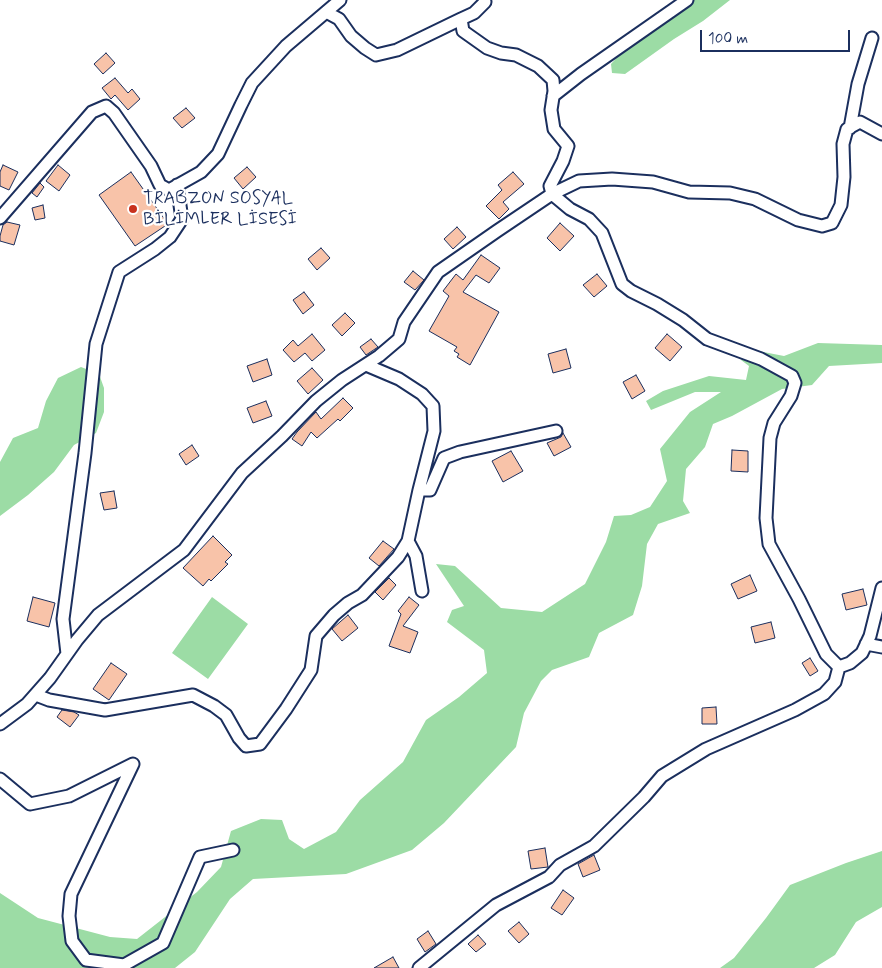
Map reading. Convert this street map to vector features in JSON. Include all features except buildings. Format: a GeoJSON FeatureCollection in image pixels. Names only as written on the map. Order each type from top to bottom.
{"type":"FeatureCollection","features":[{"type":"Feature","properties":{"kind":"street"},"geometry":{"type":"LineString","coordinates":[[0,218],[92,112],[106,106],[114,113],[151,166],[160,185],[169,190],[201,172],[218,154],[252,83],[286,46],[340,0]]}},
{"type":"Feature","properties":{"kind":"street"},"geometry":{"type":"LineString","coordinates":[[553,96],[581,74],[687,0]]}},
{"type":"Feature","properties":{"kind":"street"},"geometry":{"type":"LineString","coordinates":[[326,12],[339,19],[351,36],[376,55],[397,50],[474,13],[485,2]]}},
{"type":"Feature","properties":{"kind":"street"},"geometry":{"type":"LineString","coordinates":[[461,19],[463,31],[487,48],[501,53],[516,55],[538,66],[553,80],[554,91],[550,110],[554,128],[568,146],[563,161],[550,186],[552,194],[570,210],[589,220],[602,233],[622,284],[683,320],[707,339],[761,359],[792,376],[796,383],[791,396],[774,423],[770,438],[766,518],[769,544],[826,654],[839,667]]}},
{"type":"Feature","properties":{"kind":"street"},"geometry":{"type":"LineString","coordinates":[[850,128],[858,84],[872,38]]}},
{"type":"Feature","properties":{"kind":"street"},"geometry":{"type":"LineString","coordinates":[[0,724],[36,695],[76,640],[98,615],[184,550],[242,473],[316,401],[342,380],[380,356],[399,340],[404,322],[438,272],[552,194],[579,181],[612,179],[653,182],[689,192],[730,193],[755,198],[798,220],[822,226],[832,223],[841,205],[844,178],[843,144],[847,130],[860,122],[882,134]]}},
{"type":"Feature","properties":{"kind":"street"},"geometry":{"type":"LineString","coordinates":[[67,654],[63,619],[85,453],[96,344],[119,272],[170,237],[182,219],[176,186]]}},
{"type":"Feature","properties":{"kind":"street"},"geometry":{"type":"LineString","coordinates":[[36,695],[49,700],[105,710],[193,695],[226,715],[239,738],[246,746],[260,744],[286,709],[311,670],[316,636],[334,615],[368,589],[398,557],[408,541],[434,431],[433,406],[422,394],[399,379],[366,365]]}},
{"type":"Feature","properties":{"kind":"street"},"geometry":{"type":"LineString","coordinates":[[419,490],[430,490],[444,458],[460,452],[556,431]]}},
{"type":"Feature","properties":{"kind":"street"},"geometry":{"type":"LineString","coordinates":[[408,541],[416,556],[422,591]]}},
{"type":"Feature","properties":{"kind":"street"},"geometry":{"type":"LineString","coordinates":[[839,667],[850,663],[862,653],[870,636],[882,588]]}},
{"type":"Feature","properties":{"kind":"street"},"geometry":{"type":"LineString","coordinates":[[866,644],[882,647]]}},
{"type":"Feature","properties":{"kind":"street"},"geometry":{"type":"LineString","coordinates":[[419,968],[496,905],[549,877],[560,866],[594,846],[644,797],[662,776],[706,749],[795,710],[824,694],[835,682],[839,667]]}},
{"type":"Feature","properties":{"kind":"street"},"geometry":{"type":"LineString","coordinates":[[0,779],[30,804],[69,796],[133,764],[71,894],[69,916],[72,941],[86,960],[96,968]]}},
{"type":"Feature","properties":{"kind":"street"},"geometry":{"type":"LineString","coordinates":[[86,960],[124,965],[163,943],[200,857],[233,850]]}},
{"type":"Feature","properties":{"kind":"green space"},"geometry":{"type":"Polygon","coordinates":[[[690,0],[730,0],[703,21],[625,74],[612,73],[611,64],[622,52],[690,0]]]}},
{"type":"Feature","properties":{"kind":"green space"},"geometry":{"type":"Polygon","coordinates":[[[818,343],[882,345],[882,363],[829,366],[812,385],[782,389],[713,424],[705,447],[686,469],[683,501],[690,513],[658,524],[647,544],[642,586],[633,615],[599,633],[589,657],[552,670],[541,681],[524,713],[516,747],[444,823],[412,850],[346,874],[253,879],[230,899],[195,952],[175,968],[0,968],[0,893],[38,918],[110,937],[137,939],[197,892],[221,867],[231,831],[261,819],[282,820],[289,839],[304,849],[336,832],[360,800],[403,762],[426,720],[459,697],[487,673],[484,650],[447,622],[452,610],[464,606],[436,564],[455,566],[501,608],[542,612],[585,584],[606,542],[614,516],[631,515],[650,507],[667,481],[660,449],[690,412],[721,392],[695,392],[651,410],[646,401],[663,391],[709,376],[746,380],[749,366],[741,360],[748,349],[784,356],[818,343]]]}},
{"type":"Feature","properties":{"kind":"green space"},"geometry":{"type":"Polygon","coordinates":[[[81,367],[99,374],[104,388],[104,412],[96,433],[74,445],[54,472],[0,516],[0,462],[13,438],[38,428],[46,401],[58,378],[81,367]]]}},
{"type":"Feature","properties":{"kind":"green space"},"geometry":{"type":"Polygon","coordinates":[[[212,597],[248,624],[208,679],[172,653],[212,597]]]}},
{"type":"Feature","properties":{"kind":"green space"},"geometry":{"type":"Polygon","coordinates":[[[882,851],[882,907],[856,922],[835,955],[814,968],[720,968],[734,958],[790,885],[882,851]]]}},
{"type":"Feature","properties":{"kind":"place","name":"TRABZON SOSYAL BİLİMLER LİSESİ"},"geometry":{"type":"Point","coordinates":[133,209]}}]}
